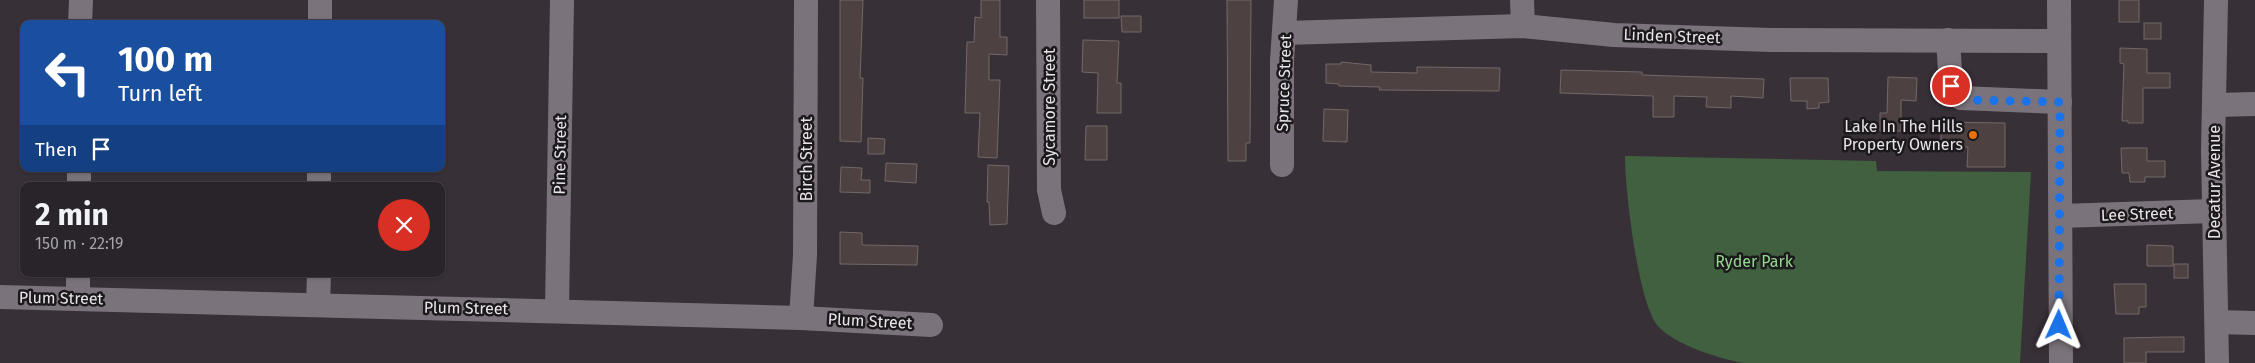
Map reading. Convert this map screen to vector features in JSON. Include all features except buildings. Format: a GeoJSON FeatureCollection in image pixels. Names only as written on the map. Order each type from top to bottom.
{"type":"FeatureCollection","features":[{"type":"Feature","properties":{"kind":"street"},"geometry":{"type":"LineString","coordinates":[[80,20],[81,0]]}},
{"type":"Feature","properties":{"kind":"street"},"geometry":{"type":"LineString","coordinates":[[320,0],[320,20]]}},
{"type":"Feature","properties":{"kind":"street","name":"Pine Street"},"geometry":{"type":"LineString","coordinates":[[557,310],[562,0]]}},
{"type":"Feature","properties":{"kind":"street","name":"Birch Street"},"geometry":{"type":"LineString","coordinates":[[801,318],[805,255],[806,0]]}},
{"type":"Feature","properties":{"kind":"street","name":"Sycamore Street"},"geometry":{"type":"LineString","coordinates":[[1048,0],[1049,190],[1054,213]]}},
{"type":"Feature","properties":{"kind":"street","name":"Spruce Street"},"geometry":{"type":"LineString","coordinates":[[1282,165],[1282,61],[1286,0]]}},
{"type":"Feature","properties":{"kind":"street"},"geometry":{"type":"LineString","coordinates":[[1522,0],[1523,26]]}},
{"type":"Feature","properties":{"kind":"street"},"geometry":{"type":"LineString","coordinates":[[2059,0],[2061,363]]}},
{"type":"Feature","properties":{"kind":"street","name":"Decatur Avenue"},"geometry":{"type":"LineString","coordinates":[[2216,0],[2213,212],[2217,363]]}},
{"type":"Feature","properties":{"kind":"street","name":"Linden Street"},"geometry":{"type":"LineString","coordinates":[[1285,32],[1523,26],[1614,35],[1771,40],[2059,41]]}},
{"type":"Feature","properties":{"kind":"street"},"geometry":{"type":"LineString","coordinates":[[1948,40],[1951,86],[1961,98],[1971,100],[2060,102]]}},
{"type":"Feature","properties":{"kind":"street"},"geometry":{"type":"LineString","coordinates":[[2215,104],[2255,104]]}},
{"type":"Feature","properties":{"kind":"street","name":"Lee Street"},"geometry":{"type":"LineString","coordinates":[[2061,216],[2213,212]]}},
{"type":"Feature","properties":{"kind":"street"},"geometry":{"type":"LineString","coordinates":[[78,277],[78,298]]}},
{"type":"Feature","properties":{"kind":"street"},"geometry":{"type":"LineString","coordinates":[[318,304],[319,277]]}},
{"type":"Feature","properties":{"kind":"street","name":"Plum Street"},"geometry":{"type":"LineString","coordinates":[[0,297],[557,310],[801,318],[931,325]]}},
{"type":"Feature","properties":{"kind":"street"},"geometry":{"type":"LineString","coordinates":[[2216,322],[2255,323]]}},
{"type":"Feature","properties":{"kind":"green space","name":"Ryder Park"},"geometry":{"type":"Polygon","coordinates":[[[1625,156],[1876,161],[1877,171],[2031,172],[2020,363],[1744,363],[1711,355],[1686,345],[1658,326],[1644,295],[1630,218],[1625,156]]]}},
{"type":"Feature","properties":{"kind":"place","name":"Lake In The Hills Property Owners"},"geometry":{"type":"Point","coordinates":[1973,135]}},
{"type":"Feature","properties":{"kind":"route"},"geometry":{"type":"LineString","coordinates":[[1951,86],[1961,98],[1971,100],[2060,102],[2061,216],[2059,325]]}}]}
